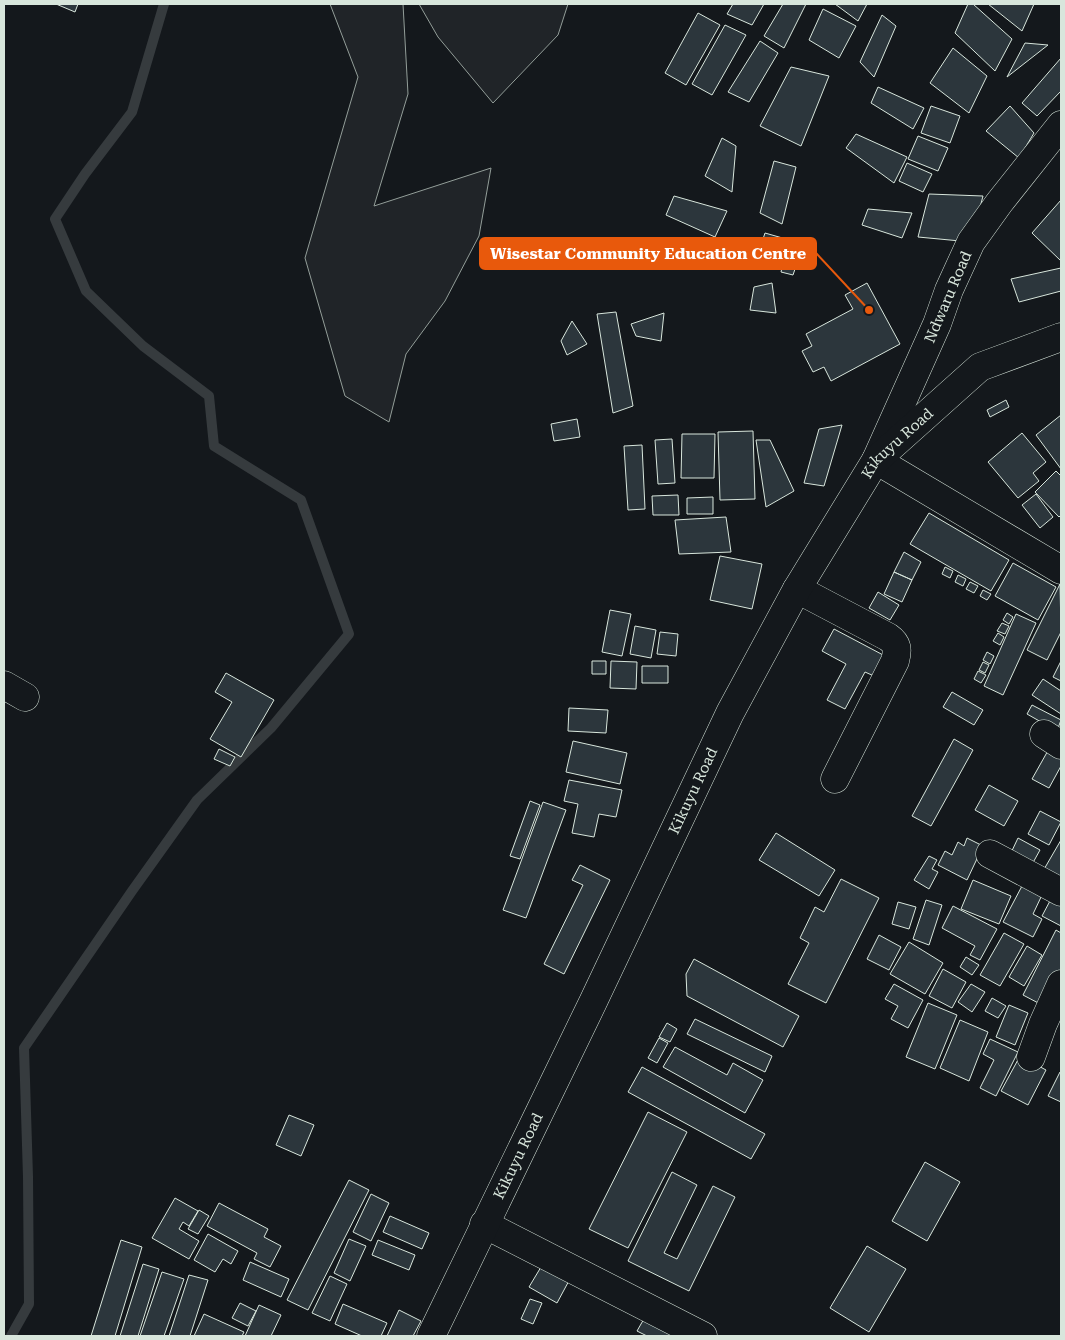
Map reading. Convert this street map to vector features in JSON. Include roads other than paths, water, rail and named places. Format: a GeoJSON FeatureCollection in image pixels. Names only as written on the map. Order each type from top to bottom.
{"type":"FeatureCollection","features":[{"type":"Feature","properties":{"kind":"street","name":"Ndwaru Road"},"geometry":{"type":"LineString","coordinates":[[876,460],[937,324],[949,290],[971,242],[999,203],[1061,125]]}},
{"type":"Feature","properties":{"kind":"street","name":"Kikuyu Road"},"geometry":{"type":"LineString","coordinates":[[431,1336],[730,714],[797,590],[876,460],[980,367],[1061,337]]}},
{"type":"Feature","properties":{"kind":"street"},"geometry":{"type":"LineString","coordinates":[[876,460],[1061,570]]}},
{"type":"Feature","properties":{"kind":"street"},"geometry":{"type":"LineString","coordinates":[[797,590],[888,636],[897,645],[898,652],[895,661],[835,779]]}},
{"type":"Feature","properties":{"kind":"street"},"geometry":{"type":"LineString","coordinates":[[990,854],[1061,892]]}},
{"type":"Feature","properties":{"kind":"street"},"geometry":{"type":"LineString","coordinates":[[1031,1057],[1042,1024],[1061,984]]}},
{"type":"Feature","properties":{"kind":"street"},"geometry":{"type":"LineString","coordinates":[[484,1224],[703,1336]]}},
{"type":"Feature","properties":{"kind":"waterway"},"geometry":{"type":"LineString","coordinates":[[11,1336],[29,1304],[24,1048],[197,800],[271,728],[349,634],[301,500],[214,446],[209,396],[143,346],[86,291],[55,219],[85,174],[132,112],[164,4]]}},
{"type":"Feature","properties":{"kind":"place","name":"Wisestar Community Education Centre"},"geometry":{"type":"Point","coordinates":[869,310]}}]}
